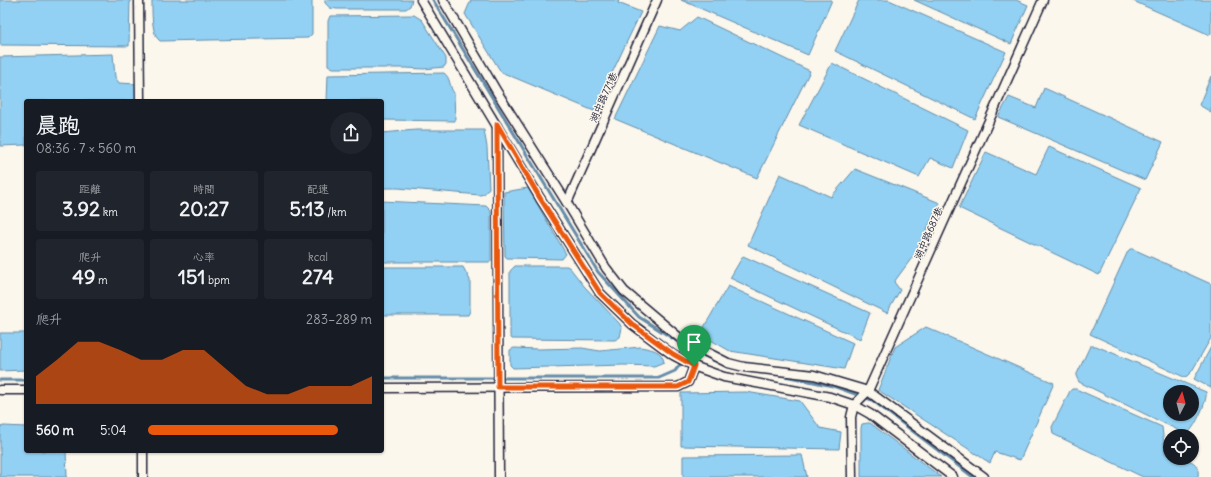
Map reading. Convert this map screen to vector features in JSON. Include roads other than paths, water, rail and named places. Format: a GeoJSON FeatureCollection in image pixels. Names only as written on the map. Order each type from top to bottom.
{"type":"FeatureCollection","features":[{"type":"Feature","properties":{"kind":"street"},"geometry":{"type":"LineString","coordinates":[[139,0],[140,99]]}},
{"type":"Feature","properties":{"kind":"street"},"geometry":{"type":"LineString","coordinates":[[421,0],[497,124],[540,198],[600,293],[632,324],[673,354],[694,366],[724,378],[830,397],[854,405],[870,414],[953,477]]}},
{"type":"Feature","properties":{"kind":"street"},"geometry":{"type":"LineString","coordinates":[[443,0],[497,92],[606,268],[624,292],[681,339],[728,363],[744,367],[814,375],[868,391],[984,477]]}},
{"type":"Feature","properties":{"kind":"street","name":"湖中路771巷"},"geometry":{"type":"LineString","coordinates":[[567,203],[657,0]]}},
{"type":"Feature","properties":{"kind":"street","name":"湖中路687巷"},"geometry":{"type":"LineString","coordinates":[[854,405],[868,391],[1043,0]]}},
{"type":"Feature","properties":{"kind":"street"},"geometry":{"type":"LineString","coordinates":[[497,124],[499,477]]}},
{"type":"Feature","properties":{"kind":"street"},"geometry":{"type":"LineString","coordinates":[[384,388],[678,387],[688,382],[694,366]]}},
{"type":"Feature","properties":{"kind":"street"},"geometry":{"type":"LineString","coordinates":[[0,390],[24,390]]}},
{"type":"Feature","properties":{"kind":"street"},"geometry":{"type":"LineString","coordinates":[[852,477],[851,417],[854,405]]}},
{"type":"Feature","properties":{"kind":"street"},"geometry":{"type":"LineString","coordinates":[[143,453],[143,477]]}},
{"type":"Feature","properties":{"kind":"water"},"geometry":{"type":"Polygon","coordinates":[[[0,0],[130,0],[129,46],[0,45],[0,0]]]}},
{"type":"Feature","properties":{"kind":"water"},"geometry":{"type":"Polygon","coordinates":[[[152,0],[312,0],[312,34],[308,38],[160,41],[157,38],[154,28],[152,0]]]}},
{"type":"Feature","properties":{"kind":"water"},"geometry":{"type":"Polygon","coordinates":[[[325,0],[412,0],[410,6],[406,9],[337,9],[330,8],[325,3],[325,0]]]}},
{"type":"Feature","properties":{"kind":"water"},"geometry":{"type":"Polygon","coordinates":[[[471,0],[619,0],[618,3],[641,12],[594,111],[501,72],[465,14],[471,0]]]}},
{"type":"Feature","properties":{"kind":"water"},"geometry":{"type":"Polygon","coordinates":[[[681,0],[832,0],[808,55],[681,0]]]}},
{"type":"Feature","properties":{"kind":"water"},"geometry":{"type":"Polygon","coordinates":[[[859,0],[889,0],[1006,52],[975,119],[835,51],[859,0]]]}},
{"type":"Feature","properties":{"kind":"water"},"geometry":{"type":"Polygon","coordinates":[[[914,0],[1016,0],[1028,5],[1011,44],[914,0]]]}},
{"type":"Feature","properties":{"kind":"water"},"geometry":{"type":"Polygon","coordinates":[[[1131,0],[1211,0],[1211,33],[1210,35],[1131,0]]]}},
{"type":"Feature","properties":{"kind":"water"},"geometry":{"type":"Polygon","coordinates":[[[414,15],[422,20],[446,58],[446,64],[444,67],[424,69],[333,68],[328,65],[328,21],[330,16],[414,15]]]}},
{"type":"Feature","properties":{"kind":"water"},"geometry":{"type":"Polygon","coordinates":[[[697,17],[810,71],[757,178],[615,119],[660,26],[680,31],[697,17]]]}},
{"type":"Feature","properties":{"kind":"water"},"geometry":{"type":"Polygon","coordinates":[[[113,54],[115,77],[119,83],[137,84],[137,99],[24,99],[24,145],[0,146],[0,57],[113,54]]]}},
{"type":"Feature","properties":{"kind":"water"},"geometry":{"type":"Polygon","coordinates":[[[832,63],[968,130],[953,168],[930,158],[919,177],[799,125],[832,63]]]}},
{"type":"Feature","properties":{"kind":"water"},"geometry":{"type":"Polygon","coordinates":[[[444,73],[448,77],[454,93],[455,121],[384,120],[384,99],[327,99],[328,75],[444,73]]]}},
{"type":"Feature","properties":{"kind":"water"},"geometry":{"type":"Polygon","coordinates":[[[1211,76],[1211,112],[1199,105],[1211,76]]]}},
{"type":"Feature","properties":{"kind":"water"},"geometry":{"type":"Polygon","coordinates":[[[1044,88],[1163,142],[1145,180],[998,117],[1009,97],[1036,108],[1044,88]]]}},
{"type":"Feature","properties":{"kind":"water"},"geometry":{"type":"Polygon","coordinates":[[[416,130],[484,130],[487,147],[489,188],[484,194],[480,195],[384,188],[384,133],[416,130]]]}},
{"type":"Feature","properties":{"kind":"water"},"geometry":{"type":"Polygon","coordinates":[[[1049,147],[1141,188],[1099,275],[959,208],[986,152],[1036,174],[1049,147]]]}},
{"type":"Feature","properties":{"kind":"water"},"geometry":{"type":"Polygon","coordinates":[[[855,169],[940,203],[914,255],[894,282],[900,290],[887,313],[748,245],[780,174],[831,197],[855,169]]]}},
{"type":"Feature","properties":{"kind":"water"},"geometry":{"type":"Polygon","coordinates":[[[528,188],[566,254],[562,259],[507,258],[505,256],[504,192],[528,188]]]}},
{"type":"Feature","properties":{"kind":"water"},"geometry":{"type":"Polygon","coordinates":[[[384,201],[486,206],[491,211],[491,261],[384,262],[384,201]]]}},
{"type":"Feature","properties":{"kind":"water"},"geometry":{"type":"Polygon","coordinates":[[[1130,249],[1211,284],[1211,338],[1192,371],[1187,376],[1184,377],[1090,334],[1130,249]]]}},
{"type":"Feature","properties":{"kind":"water"},"geometry":{"type":"Polygon","coordinates":[[[743,256],[870,313],[860,339],[730,278],[743,256]]]}},
{"type":"Feature","properties":{"kind":"water"},"geometry":{"type":"Polygon","coordinates":[[[515,266],[567,266],[570,268],[584,286],[619,323],[622,328],[620,337],[615,340],[512,339],[510,336],[510,271],[515,266]]]}},
{"type":"Feature","properties":{"kind":"water"},"geometry":{"type":"Polygon","coordinates":[[[384,267],[463,267],[470,280],[470,311],[468,315],[384,315],[384,267]]]}},
{"type":"Feature","properties":{"kind":"water"},"geometry":{"type":"Polygon","coordinates":[[[728,286],[853,343],[844,369],[730,351],[700,334],[728,286]]]}},
{"type":"Feature","properties":{"kind":"water"},"geometry":{"type":"Polygon","coordinates":[[[926,327],[1054,383],[1020,460],[995,452],[990,463],[878,390],[895,347],[926,327]]]}},
{"type":"Feature","properties":{"kind":"water"},"geometry":{"type":"Polygon","coordinates":[[[0,333],[24,333],[24,370],[0,371],[0,333]]]}},
{"type":"Feature","properties":{"kind":"water"},"geometry":{"type":"Polygon","coordinates":[[[1090,346],[1096,346],[1189,385],[1163,385],[1163,421],[1196,421],[1192,429],[1176,429],[1079,382],[1076,376],[1090,346]]]}},
{"type":"Feature","properties":{"kind":"water"},"geometry":{"type":"Polygon","coordinates":[[[640,347],[652,349],[661,355],[664,362],[654,366],[624,365],[513,368],[510,365],[510,350],[514,348],[582,348],[600,351],[640,347]]]}},
{"type":"Feature","properties":{"kind":"water"},"geometry":{"type":"Polygon","coordinates":[[[1211,347],[1211,388],[1194,379],[1211,347]]]}},
{"type":"Feature","properties":{"kind":"water"},"geometry":{"type":"Polygon","coordinates":[[[1072,389],[1076,389],[1162,427],[1163,465],[1196,465],[1198,469],[1198,477],[1143,477],[1053,434],[1052,427],[1072,389]]]}},
{"type":"Feature","properties":{"kind":"water"},"geometry":{"type":"Polygon","coordinates":[[[1199,389],[1206,392],[1205,401],[1199,415],[1199,389]]]}},
{"type":"Feature","properties":{"kind":"water"},"geometry":{"type":"Polygon","coordinates":[[[746,392],[800,401],[820,428],[841,432],[839,449],[681,446],[681,393],[746,392]]]}},
{"type":"Feature","properties":{"kind":"water"},"geometry":{"type":"Polygon","coordinates":[[[870,423],[941,477],[861,477],[861,428],[862,424],[870,423]]]}},
{"type":"Feature","properties":{"kind":"water"},"geometry":{"type":"Polygon","coordinates":[[[0,427],[24,427],[24,453],[66,453],[67,477],[0,477],[0,427]]]}},
{"type":"Feature","properties":{"kind":"water"},"geometry":{"type":"Polygon","coordinates":[[[802,455],[807,477],[683,477],[683,456],[802,455]]]}},
{"type":"Feature","properties":{"kind":"waterway"},"geometry":{"type":"LineString","coordinates":[[433,0],[598,272],[639,317],[691,350],[713,360]]}},
{"type":"Feature","properties":{"kind":"waterway"},"geometry":{"type":"LineString","coordinates":[[384,378],[659,378],[675,371],[691,350]]}},
{"type":"Feature","properties":{"kind":"waterway"},"geometry":{"type":"LineString","coordinates":[[780,375],[833,386],[872,400],[973,477]]}},
{"type":"Feature","properties":{"kind":"waterway"},"geometry":{"type":"LineString","coordinates":[[0,380],[24,380]]}}]}
